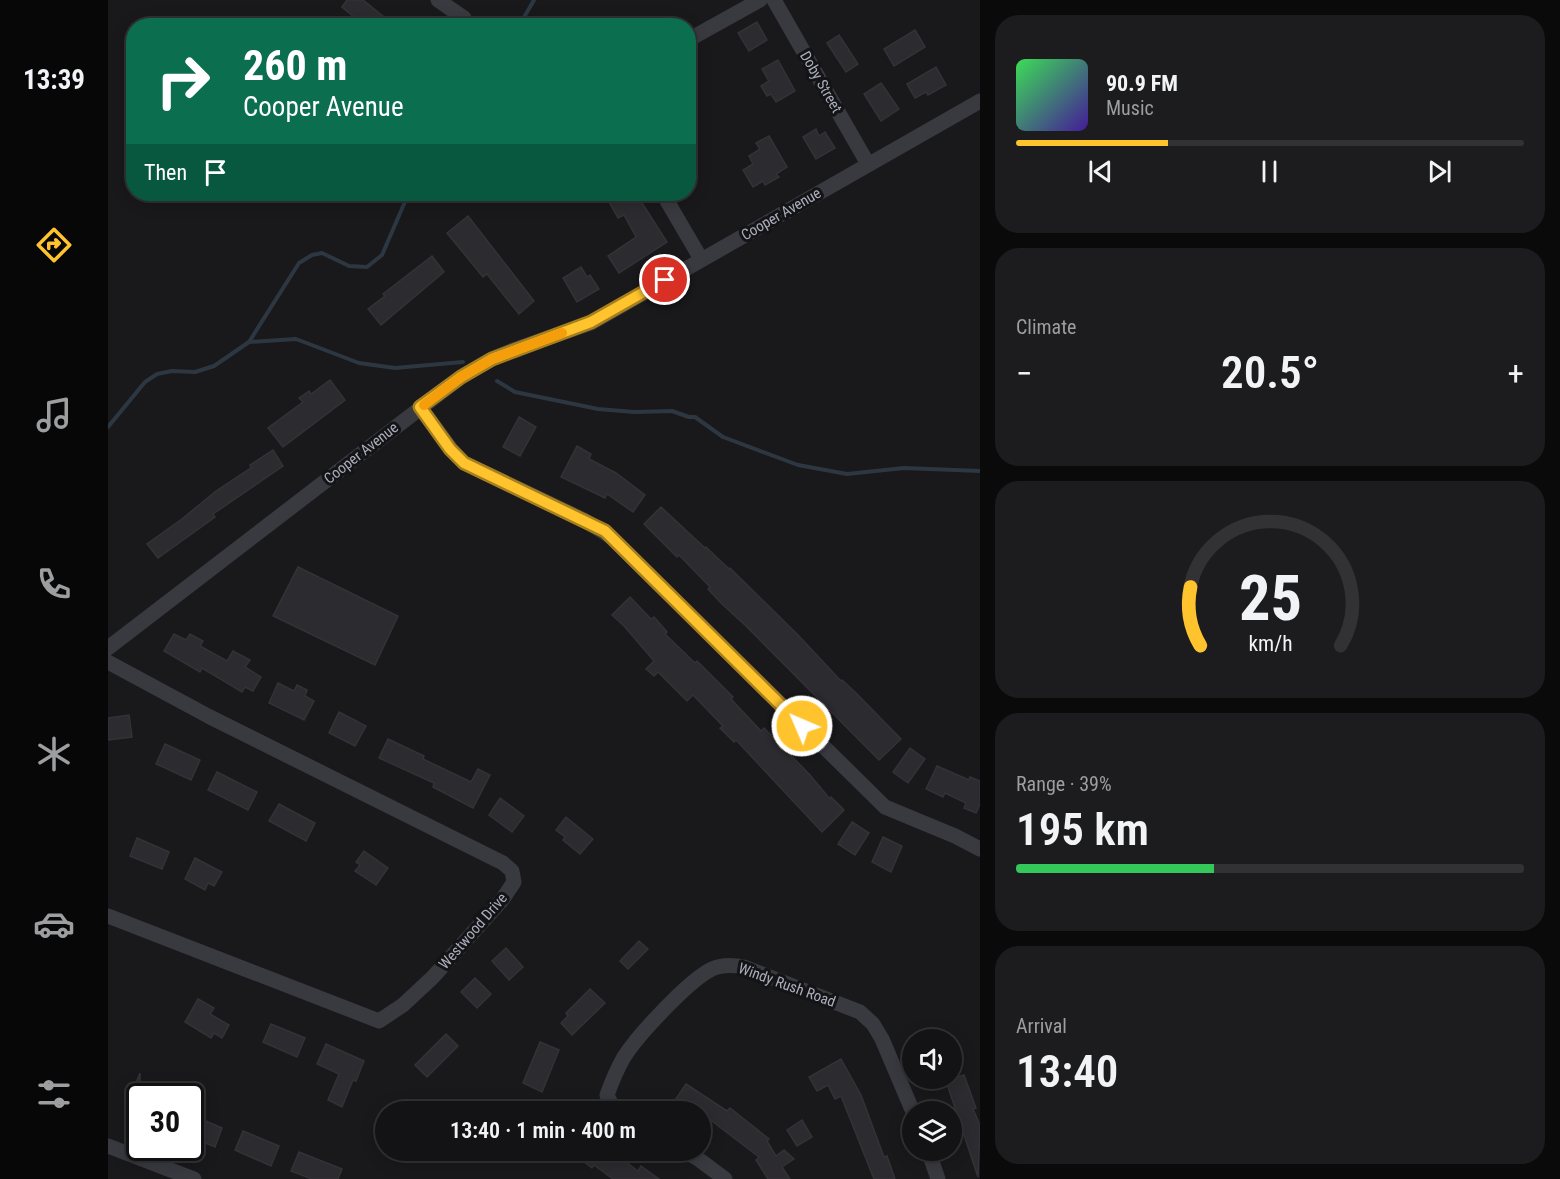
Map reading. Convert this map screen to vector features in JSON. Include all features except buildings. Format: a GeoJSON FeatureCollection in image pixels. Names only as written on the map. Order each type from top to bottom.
{"type":"FeatureCollection","features":[{"type":"Feature","properties":{"kind":"street"},"geometry":{"type":"LineString","coordinates":[[438,0],[464,18]]}},
{"type":"Feature","properties":{"kind":"street"},"geometry":{"type":"LineString","coordinates":[[696,36],[760,0]]}},
{"type":"Feature","properties":{"kind":"street","name":"Doby Street"},"geometry":{"type":"LineString","coordinates":[[774,0],[868,164]]}},
{"type":"Feature","properties":{"kind":"street","name":"Cooper Avenue"},"geometry":{"type":"LineString","coordinates":[[108,648],[461,377],[492,359],[591,322],[980,101]]}},
{"type":"Feature","properties":{"kind":"street"},"geometry":{"type":"LineString","coordinates":[[667,201],[701,259]]}},
{"type":"Feature","properties":{"kind":"street"},"geometry":{"type":"LineString","coordinates":[[420,407],[450,449],[464,463],[584,520],[611,537],[885,807],[980,849]]}},
{"type":"Feature","properties":{"kind":"street","name":"Westwood Drive"},"geometry":{"type":"LineString","coordinates":[[108,662],[210,717],[503,863],[512,871],[514,882],[502,900],[434,977],[403,1005],[379,1021],[108,916]]}},
{"type":"Feature","properties":{"kind":"street","name":"Windy Rush Road"},"geometry":{"type":"LineString","coordinates":[[610,1101],[607,1095],[626,1054],[664,1009],[698,978],[713,968],[734,965],[860,1012],[873,1024],[882,1039],[908,1101]]}},
{"type":"Feature","properties":{"kind":"street"},"geometry":{"type":"LineString","coordinates":[[108,1146],[194,1179]]}},
{"type":"Feature","properties":{"kind":"street"},"geometry":{"type":"LineString","coordinates":[[701,1161],[725,1179]]}},
{"type":"Feature","properties":{"kind":"street"},"geometry":{"type":"LineString","coordinates":[[932,1161],[938,1179]]}},
{"type":"Feature","properties":{"kind":"waterway"},"geometry":{"type":"LineString","coordinates":[[524,18],[534,0]]}},
{"type":"Feature","properties":{"kind":"waterway"},"geometry":{"type":"LineString","coordinates":[[108,427],[145,382],[157,374],[172,371],[195,372],[214,366],[249,342],[299,263],[312,255],[322,253],[349,266],[367,267],[382,255],[405,201]]}},
{"type":"Feature","properties":{"kind":"waterway"},"geometry":{"type":"LineString","coordinates":[[249,342],[296,339],[359,363],[395,368],[463,362]]}},
{"type":"Feature","properties":{"kind":"waterway"},"geometry":{"type":"LineString","coordinates":[[497,381],[515,392],[598,409],[634,412],[672,411],[695,417],[723,437],[798,465],[847,474],[904,468],[980,471]]}},
{"type":"Feature","properties":{"kind":"slow traffic"},"geometry":{"type":"LineString","coordinates":[[424,405],[461,377],[492,359],[562,333]]}},
{"type":"Feature","properties":{"kind":"route"},"geometry":{"type":"LineString","coordinates":[[665,280],[591,322],[492,359],[461,377],[420,407],[450,449],[464,463],[605,531],[802,726]]}}]}
